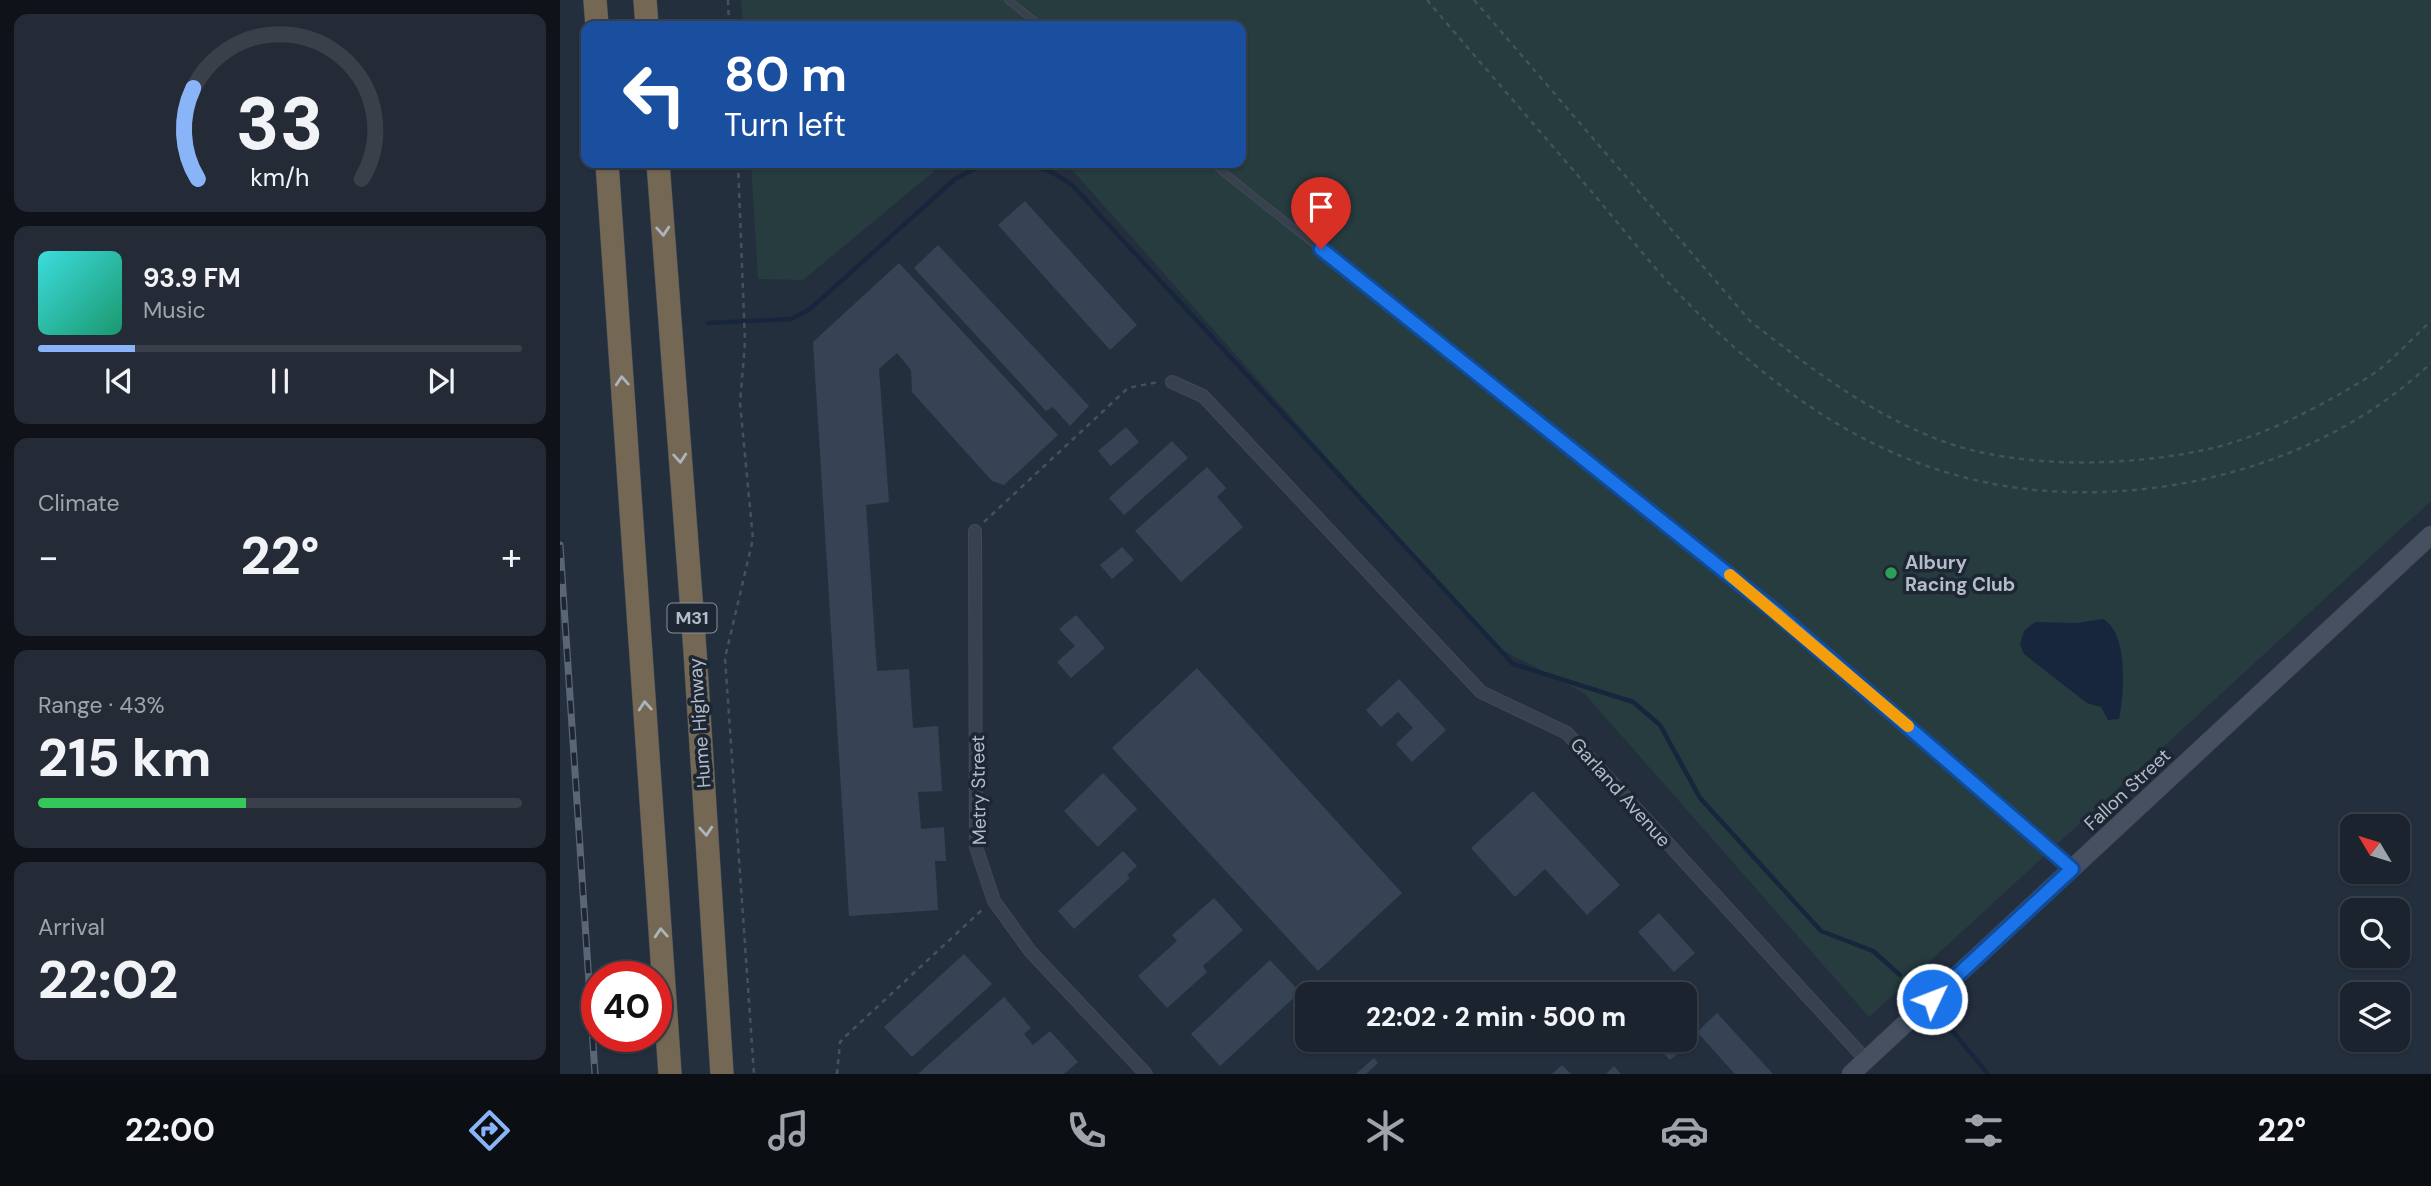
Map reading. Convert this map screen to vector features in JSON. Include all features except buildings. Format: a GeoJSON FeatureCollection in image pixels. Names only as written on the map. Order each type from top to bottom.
{"type":"FeatureCollection","features":[{"type":"Feature","properties":{"kind":"highway"},"geometry":{"type":"LineString","coordinates":[[595,0],[597,21]]}},
{"type":"Feature","properties":{"kind":"highway"},"geometry":{"type":"LineString","coordinates":[[646,0],[648,21]]}},
{"type":"Feature","properties":{"kind":"highway","name":"M31"},"geometry":{"type":"LineString","coordinates":[[607,168],[670,1074]]}},
{"type":"Feature","properties":{"kind":"highway","name":"Hume Highway"},"geometry":{"type":"LineString","coordinates":[[658,168],[695,651],[722,1074]]}},
{"type":"Feature","properties":{"kind":"street","name":"Garland Avenue"},"geometry":{"type":"LineString","coordinates":[[1172,382],[1203,396],[1481,692],[1567,733],[1866,1060]]}},
{"type":"Feature","properties":{"kind":"street","name":"Metry Street"},"geometry":{"type":"LineString","coordinates":[[975,530],[976,847],[994,901],[1030,951],[1146,1074]]}},
{"type":"Feature","properties":{"kind":"street","name":"Fallon Street"},"geometry":{"type":"LineString","coordinates":[[1850,1074],[2431,535]]}},
{"type":"Feature","properties":{"kind":"lane"},"geometry":{"type":"LineString","coordinates":[[1008,0],[1035,21]]}},
{"type":"Feature","properties":{"kind":"lane"},"geometry":{"type":"LineString","coordinates":[[1218,168],[1778,614],[2072,869]]}},
{"type":"Feature","properties":{"kind":"path"},"geometry":{"type":"LineString","coordinates":[[728,0],[729,21]]}},
{"type":"Feature","properties":{"kind":"path"},"geometry":{"type":"LineString","coordinates":[[1427,0],[1680,294],[1730,343],[1786,388],[1866,442],[1935,471],[2004,487],[2073,493],[2146,489],[2211,480],[2272,460],[2337,431],[2398,394],[2431,363]]}},
{"type":"Feature","properties":{"kind":"path"},"geometry":{"type":"LineString","coordinates":[[1474,0],[1750,320],[1804,364],[1881,415],[1944,442],[2009,457],[2074,463],[2205,450],[2261,432],[2322,404],[2379,370],[2431,321]]}},
{"type":"Feature","properties":{"kind":"path"},"geometry":{"type":"LineString","coordinates":[[738,168],[744,306],[740,404],[753,539],[725,658],[754,1074]]}},
{"type":"Feature","properties":{"kind":"path"},"geometry":{"type":"LineString","coordinates":[[975,530],[1128,388],[1139,383],[1172,382]]}},
{"type":"Feature","properties":{"kind":"path"},"geometry":{"type":"LineString","coordinates":[[837,1074],[840,1042],[971,919]]}},
{"type":"Feature","properties":{"kind":"green space","name":"Albury Racing Club"},"geometry":{"type":"Polygon","coordinates":[[[741,0],[2431,0],[2431,501],[1869,1017],[1584,693],[1493,645],[1070,168],[1246,168],[1246,21],[743,21],[741,0]]]}},
{"type":"Feature","properties":{"kind":"green space"},"geometry":{"type":"Polygon","coordinates":[[[751,168],[938,168],[803,280],[758,279],[751,168]]]}},
{"type":"Feature","properties":{"kind":"water"},"geometry":{"type":"Polygon","coordinates":[[[2103,619],[2111,626],[2121,650],[2123,681],[2119,719],[2108,720],[2101,707],[2087,703],[2024,654],[2020,644],[2024,631],[2035,622],[2076,623],[2103,619]]]}},
{"type":"Feature","properties":{"kind":"waterway"},"geometry":{"type":"LineString","coordinates":[[708,323],[791,319],[810,309],[955,179],[976,168]]}},
{"type":"Feature","properties":{"kind":"waterway"},"geometry":{"type":"LineString","coordinates":[[1040,168],[1073,186],[1513,664],[1633,702],[1660,725],[1700,798],[1821,931],[1873,951],[1900,975]]}},
{"type":"Feature","properties":{"kind":"waterway"},"geometry":{"type":"LineString","coordinates":[[1945,1022],[1988,1074]]}},
{"type":"Feature","properties":{"kind":"railway"},"geometry":{"type":"LineString","coordinates":[[560,545],[595,1074]]}},
{"type":"Feature","properties":{"kind":"slow traffic"},"geometry":{"type":"LineString","coordinates":[[1730,575],[1908,726]]}},
{"type":"Feature","properties":{"kind":"place","name":"Albury Racing Club"},"geometry":{"type":"Point","coordinates":[1891,573]}},
{"type":"Feature","properties":{"kind":"route"},"geometry":{"type":"LineString","coordinates":[[1321,249],[1778,614],[2072,869],[1932,999]]}}]}
